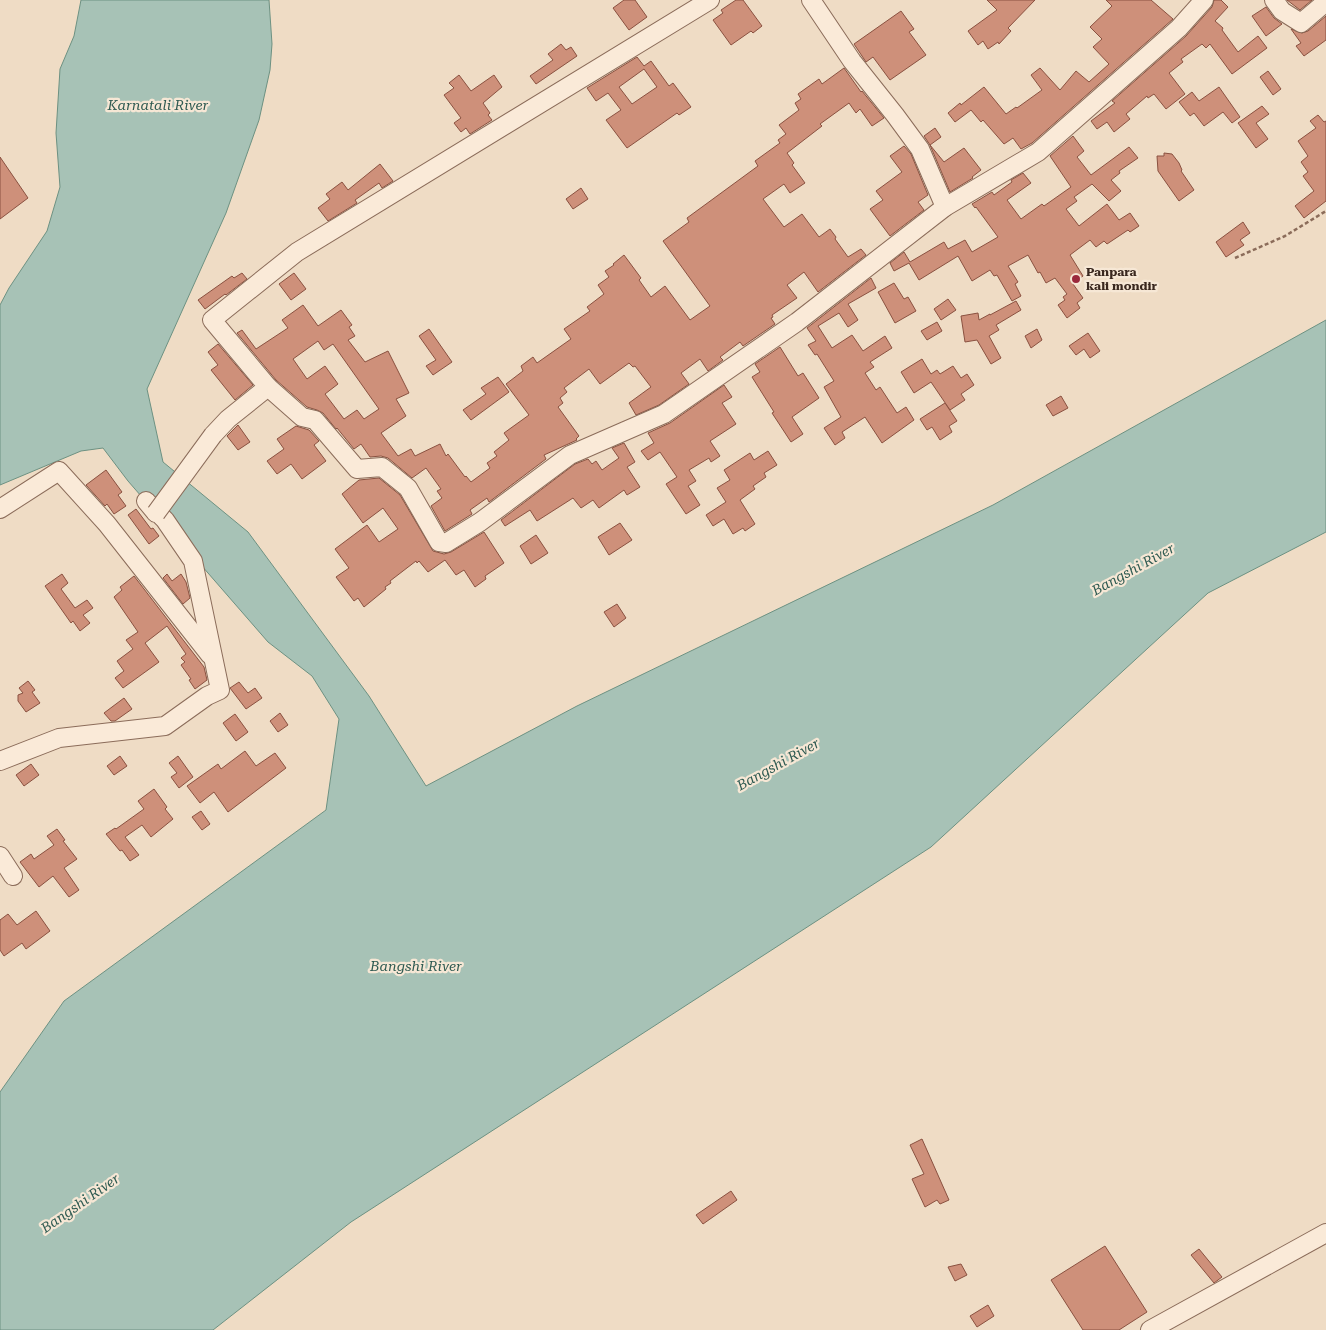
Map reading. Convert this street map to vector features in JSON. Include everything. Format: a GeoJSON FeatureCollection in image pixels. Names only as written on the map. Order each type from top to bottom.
{"type":"FeatureCollection","features":[{"type":"Feature","properties":{"kind":"street"},"geometry":{"type":"LineString","coordinates":[[710,0],[297,252],[212,320],[268,387],[302,418],[315,420],[357,470],[382,466],[408,488],[439,542],[446,543],[480,522],[570,456],[664,414],[797,322],[944,207],[1038,152],[1179,28],[1204,0]]}},
{"type":"Feature","properties":{"kind":"street"},"geometry":{"type":"LineString","coordinates":[[811,0],[852,61],[896,115],[920,149],[944,207]]}},
{"type":"Feature","properties":{"kind":"street"},"geometry":{"type":"LineString","coordinates":[[1274,0],[1282,10],[1301,23],[1326,2]]}},
{"type":"Feature","properties":{"kind":"street"},"geometry":{"type":"LineString","coordinates":[[0,761],[59,738],[165,726],[208,696],[220,690],[193,561],[165,520],[146,501],[156,513],[213,435],[228,419],[268,387]]}},
{"type":"Feature","properties":{"kind":"street"},"geometry":{"type":"LineString","coordinates":[[0,509],[59,471],[107,524],[212,657]]}},
{"type":"Feature","properties":{"kind":"street"},"geometry":{"type":"LineString","coordinates":[[0,856],[14,876]]}},
{"type":"Feature","properties":{"kind":"street"},"geometry":{"type":"LineString","coordinates":[[1150,1330],[1326,1233]]}},
{"type":"Feature","properties":{"kind":"path"},"geometry":{"type":"LineString","coordinates":[[1235,258],[1285,236],[1326,211]]}},
{"type":"Feature","properties":{"kind":"water","name":"Bangshi River"},"geometry":{"type":"Polygon","coordinates":[[[81,0],[269,0],[272,44],[270,70],[259,120],[226,213],[147,389],[163,462],[248,532],[369,696],[426,786],[577,706],[993,505],[1326,320],[1326,532],[1208,593],[931,847],[351,1222],[213,1330],[0,1330],[0,1092],[64,1001],[326,810],[339,719],[312,676],[268,642],[128,481],[103,448],[81,451],[0,485],[0,305],[9,288],[47,231],[60,187],[56,133],[60,69],[74,36],[81,0]]]}},
{"type":"Feature","properties":{"kind":"building"},"geometry":{"type":"Polygon","coordinates":[[[624,0],[635,0],[647,17],[629,30],[613,8],[624,0]]]}},
{"type":"Feature","properties":{"kind":"building"},"geometry":{"type":"Polygon","coordinates":[[[736,0],[743,0],[762,26],[731,45],[713,20],[723,13],[721,10],[736,0]]]}},
{"type":"Feature","properties":{"kind":"building"},"geometry":{"type":"Polygon","coordinates":[[[987,0],[1035,0],[1008,28],[1011,31],[999,44],[998,42],[988,49],[983,41],[978,45],[968,31],[997,10],[987,0]]]}},
{"type":"Feature","properties":{"kind":"building"},"geometry":{"type":"Polygon","coordinates":[[[1106,0],[1151,0],[1173,19],[1032,143],[1021,149],[1013,138],[1004,144],[983,120],[981,122],[971,110],[955,122],[948,113],[984,87],[1006,114],[1042,90],[1031,75],[1040,68],[1060,90],[1076,71],[1089,82],[1109,64],[1093,47],[1102,39],[1090,27],[1112,6],[1106,0]]]}},
{"type":"Feature","properties":{"kind":"building"},"geometry":{"type":"Polygon","coordinates":[[[1214,0],[1221,0],[1228,7],[1215,21],[1223,28],[1222,30],[1238,52],[1258,36],[1267,48],[1232,74],[1210,44],[1206,48],[1202,44],[1181,59],[1183,62],[1169,73],[1185,94],[1166,109],[1154,94],[1148,98],[1147,96],[1126,114],[1130,119],[1114,132],[1107,122],[1097,129],[1091,121],[1115,103],[1112,101],[1186,36],[1212,7],[1214,0]]]}},
{"type":"Feature","properties":{"kind":"building"},"geometry":{"type":"Polygon","coordinates":[[[1287,0],[1312,0],[1300,10],[1287,0]]]}},
{"type":"Feature","properties":{"kind":"building"},"geometry":{"type":"Polygon","coordinates":[[[1266,7],[1274,18],[1282,24],[1266,36],[1252,16],[1266,7]]]}},
{"type":"Feature","properties":{"kind":"building"},"geometry":{"type":"Polygon","coordinates":[[[901,11],[914,29],[909,32],[926,55],[890,80],[873,57],[866,62],[854,44],[901,11]]]}},
{"type":"Feature","properties":{"kind":"building"},"geometry":{"type":"Polygon","coordinates":[[[1326,16],[1326,40],[1304,56],[1296,46],[1301,43],[1291,29],[1302,33],[1308,31],[1326,16]]]}},
{"type":"Feature","properties":{"kind":"building"},"geometry":{"type":"Polygon","coordinates":[[[561,44],[566,50],[571,47],[577,56],[536,84],[530,76],[553,60],[548,54],[561,44]]]}},
{"type":"Feature","properties":{"kind":"building"},"geometry":{"type":"Polygon","coordinates":[[[637,57],[644,66],[651,61],[669,86],[673,83],[691,107],[679,115],[677,113],[627,148],[606,120],[621,110],[608,93],[596,101],[587,88],[637,57]],[[644,69],[619,87],[632,104],[657,87],[644,69]]]}},
{"type":"Feature","properties":{"kind":"building"},"geometry":{"type":"Polygon","coordinates":[[[844,68],[861,92],[884,118],[872,126],[860,109],[856,113],[849,103],[820,124],[822,126],[787,153],[794,163],[792,165],[805,183],[790,193],[784,184],[763,199],[784,227],[802,214],[819,237],[830,229],[848,257],[861,249],[866,255],[818,292],[804,272],[787,285],[797,298],[772,315],[773,317],[771,318],[775,324],[743,346],[740,342],[720,357],[723,360],[708,371],[700,359],[681,373],[689,384],[659,405],[636,415],[629,403],[651,387],[635,366],[633,367],[629,363],[600,384],[589,369],[564,388],[567,392],[560,398],[563,403],[558,407],[579,436],[577,440],[544,455],[546,459],[489,502],[487,498],[470,510],[472,514],[445,531],[431,506],[442,498],[437,491],[441,489],[426,468],[412,478],[388,458],[381,456],[370,457],[361,444],[354,449],[323,413],[307,407],[276,380],[237,333],[242,330],[256,349],[288,328],[282,320],[303,305],[318,326],[341,310],[352,325],[349,327],[355,336],[348,340],[365,362],[388,351],[409,393],[396,399],[406,416],[381,433],[398,456],[411,449],[415,456],[440,444],[446,456],[448,454],[471,482],[490,468],[487,463],[497,456],[494,452],[509,440],[504,433],[529,415],[506,384],[523,371],[521,366],[533,357],[537,363],[571,339],[564,329],[590,311],[587,307],[604,294],[598,285],[609,277],[605,271],[624,255],[641,278],[639,280],[651,297],[665,286],[690,320],[710,306],[663,241],[689,222],[687,218],[758,166],[755,161],[780,143],[778,140],[786,134],[779,125],[799,110],[795,103],[801,99],[798,94],[819,79],[822,84],[844,68]],[[318,341],[293,359],[307,379],[325,366],[338,384],[325,394],[344,419],[357,410],[364,419],[379,409],[333,344],[324,350],[318,341]]]}},
{"type":"Feature","properties":{"kind":"building"},"geometry":{"type":"Polygon","coordinates":[[[1268,71],[1281,89],[1273,95],[1260,77],[1268,71]]]}},
{"type":"Feature","properties":{"kind":"building"},"geometry":{"type":"Polygon","coordinates":[[[459,75],[471,91],[494,75],[502,87],[483,103],[490,113],[488,115],[492,120],[470,134],[466,128],[461,132],[454,123],[461,118],[444,95],[454,88],[449,83],[459,75]]]}},
{"type":"Feature","properties":{"kind":"building"},"geometry":{"type":"Polygon","coordinates":[[[1219,87],[1240,117],[1232,123],[1223,112],[1204,126],[1194,113],[1190,116],[1179,102],[1192,92],[1199,101],[1219,87]]]}},
{"type":"Feature","properties":{"kind":"building"},"geometry":{"type":"Polygon","coordinates":[[[1262,106],[1269,114],[1256,123],[1268,139],[1256,148],[1238,123],[1262,106]]]}},
{"type":"Feature","properties":{"kind":"building"},"geometry":{"type":"Polygon","coordinates":[[[1318,115],[1324,122],[1326,121],[1326,201],[1304,218],[1295,206],[1314,191],[1303,176],[1308,172],[1301,162],[1308,156],[1298,141],[1316,128],[1310,121],[1318,115]]]}},
{"type":"Feature","properties":{"kind":"building"},"geometry":{"type":"Polygon","coordinates":[[[935,128],[941,137],[930,145],[924,136],[935,128]]]}},
{"type":"Feature","properties":{"kind":"building"},"geometry":{"type":"Polygon","coordinates":[[[1073,136],[1084,151],[1077,157],[1091,175],[1129,147],[1138,158],[1119,171],[1120,173],[1111,180],[1121,191],[1109,201],[1092,184],[1074,197],[1077,201],[1066,209],[1079,226],[1107,204],[1119,220],[1130,213],[1139,226],[1130,232],[1128,230],[1107,244],[1104,241],[1096,247],[1090,240],[1070,255],[1083,276],[1073,284],[1083,298],[1077,303],[1080,308],[1067,318],[1058,305],[1065,300],[1063,297],[1067,294],[1055,278],[1046,283],[1028,255],[1008,266],[1018,282],[1015,284],[1021,296],[1012,301],[997,275],[994,276],[990,270],[972,281],[958,256],[919,280],[909,263],[894,271],[890,263],[904,252],[910,262],[944,242],[948,249],[965,240],[972,252],[998,237],[972,204],[992,192],[994,195],[1012,182],[1011,180],[1023,173],[1031,183],[1007,200],[1021,219],[1071,187],[1050,156],[1073,136]]]}},
{"type":"Feature","properties":{"kind":"building"},"geometry":{"type":"Polygon","coordinates":[[[930,145],[944,162],[964,148],[981,170],[973,178],[950,192],[930,145]]]}},
{"type":"Feature","properties":{"kind":"building"},"geometry":{"type":"Polygon","coordinates":[[[904,146],[911,154],[928,195],[918,202],[924,210],[890,236],[870,209],[883,200],[876,191],[902,172],[890,156],[904,146]]]}},
{"type":"Feature","properties":{"kind":"building"},"geometry":{"type":"Polygon","coordinates":[[[1164,153],[1172,154],[1194,190],[1179,201],[1158,171],[1157,156],[1164,156],[1164,153]]]}},
{"type":"Feature","properties":{"kind":"building"},"geometry":{"type":"Polygon","coordinates":[[[0,157],[28,198],[0,219],[0,157]]]}},
{"type":"Feature","properties":{"kind":"building"},"geometry":{"type":"Polygon","coordinates":[[[380,164],[393,181],[382,188],[379,183],[355,200],[357,203],[328,221],[318,208],[330,199],[326,194],[342,182],[348,190],[380,164]]]}},
{"type":"Feature","properties":{"kind":"building"},"geometry":{"type":"Polygon","coordinates":[[[581,188],[588,199],[573,209],[566,199],[581,188]]]}},
{"type":"Feature","properties":{"kind":"building"},"geometry":{"type":"Polygon","coordinates":[[[1243,222],[1250,233],[1240,240],[1244,245],[1226,257],[1216,242],[1243,222]]]}},
{"type":"Feature","properties":{"kind":"building"},"geometry":{"type":"Polygon","coordinates":[[[242,273],[247,279],[205,309],[198,300],[232,276],[234,278],[242,273]]]}},
{"type":"Feature","properties":{"kind":"building"},"geometry":{"type":"Polygon","coordinates":[[[294,273],[306,289],[291,300],[279,284],[294,273]]]}},
{"type":"Feature","properties":{"kind":"building"},"geometry":{"type":"Polygon","coordinates":[[[871,278],[876,288],[848,304],[858,320],[848,327],[839,313],[818,326],[832,348],[852,335],[863,351],[885,336],[892,348],[870,362],[874,367],[865,373],[876,390],[880,387],[897,413],[906,407],[914,420],[882,443],[865,417],[842,432],[845,438],[835,445],[824,428],[841,417],[824,387],[834,381],[817,354],[815,355],[808,345],[816,341],[807,328],[871,278]]]}},
{"type":"Feature","properties":{"kind":"building"},"geometry":{"type":"Polygon","coordinates":[[[894,283],[904,299],[908,297],[916,311],[895,323],[878,292],[894,283]]]}},
{"type":"Feature","properties":{"kind":"building"},"geometry":{"type":"Polygon","coordinates":[[[948,299],[956,310],[941,320],[934,309],[948,299]]]}},
{"type":"Feature","properties":{"kind":"building"},"geometry":{"type":"Polygon","coordinates":[[[1016,301],[1021,310],[996,325],[999,330],[989,336],[1001,358],[991,364],[977,340],[965,342],[961,316],[978,313],[979,320],[1016,301]]]}},
{"type":"Feature","properties":{"kind":"building"},"geometry":{"type":"Polygon","coordinates":[[[937,322],[942,331],[927,340],[921,331],[937,322]]]}},
{"type":"Feature","properties":{"kind":"building"},"geometry":{"type":"Polygon","coordinates":[[[429,329],[452,362],[433,375],[426,366],[436,360],[419,336],[429,329]]]}},
{"type":"Feature","properties":{"kind":"building"},"geometry":{"type":"Polygon","coordinates":[[[1037,329],[1042,340],[1031,348],[1025,336],[1037,329]]]}},
{"type":"Feature","properties":{"kind":"building"},"geometry":{"type":"Polygon","coordinates":[[[1088,333],[1100,351],[1090,358],[1084,349],[1076,355],[1069,346],[1088,333]]]}},
{"type":"Feature","properties":{"kind":"building"},"geometry":{"type":"Polygon","coordinates":[[[218,344],[253,385],[235,400],[211,370],[218,365],[208,352],[218,344]]]}},
{"type":"Feature","properties":{"kind":"building"},"geometry":{"type":"Polygon","coordinates":[[[780,347],[798,376],[803,373],[819,398],[792,417],[803,434],[791,442],[752,377],[760,372],[755,364],[780,347]]]}},
{"type":"Feature","properties":{"kind":"building"},"geometry":{"type":"Polygon","coordinates":[[[922,359],[931,374],[937,370],[940,374],[953,366],[961,378],[967,374],[974,385],[961,394],[965,400],[950,410],[931,382],[914,393],[901,372],[922,359]]]}},
{"type":"Feature","properties":{"kind":"building"},"geometry":{"type":"Polygon","coordinates":[[[498,377],[509,392],[471,420],[463,410],[486,394],[481,388],[498,377]]]}},
{"type":"Feature","properties":{"kind":"building"},"geometry":{"type":"Polygon","coordinates":[[[724,385],[732,397],[722,403],[736,424],[710,441],[720,456],[711,462],[709,458],[689,470],[696,481],[688,486],[700,505],[686,514],[666,484],[677,477],[660,452],[648,460],[641,451],[654,443],[648,433],[670,423],[724,385]]]}},
{"type":"Feature","properties":{"kind":"building"},"geometry":{"type":"Polygon","coordinates":[[[1061,396],[1068,408],[1053,416],[1046,405],[1061,396]]]}},
{"type":"Feature","properties":{"kind":"building"},"geometry":{"type":"Polygon","coordinates":[[[945,403],[957,421],[949,426],[952,432],[940,440],[932,427],[927,430],[920,419],[945,403]]]}},
{"type":"Feature","properties":{"kind":"building"},"geometry":{"type":"Polygon","coordinates":[[[238,425],[250,442],[238,450],[227,436],[238,425]]]}},
{"type":"Feature","properties":{"kind":"building"},"geometry":{"type":"Polygon","coordinates":[[[296,426],[309,430],[319,441],[314,445],[326,461],[302,479],[291,464],[277,474],[267,461],[284,449],[277,439],[296,426]]]}},
{"type":"Feature","properties":{"kind":"building"},"geometry":{"type":"Polygon","coordinates":[[[624,443],[635,462],[627,467],[640,487],[627,495],[624,490],[599,508],[593,500],[581,508],[573,498],[537,521],[530,510],[505,526],[501,520],[575,464],[588,459],[592,464],[596,461],[602,470],[619,458],[612,448],[624,443]]]}},
{"type":"Feature","properties":{"kind":"building"},"geometry":{"type":"Polygon","coordinates":[[[768,451],[777,465],[764,473],[766,477],[753,486],[755,489],[740,500],[755,524],[745,531],[743,528],[733,534],[724,519],[713,526],[706,515],[726,502],[717,488],[730,480],[724,470],[750,453],[754,460],[768,451]]]}},
{"type":"Feature","properties":{"kind":"building"},"geometry":{"type":"Polygon","coordinates":[[[106,470],[122,492],[118,495],[126,506],[114,514],[107,504],[105,506],[86,485],[106,470]]]}},
{"type":"Feature","properties":{"kind":"building"},"geometry":{"type":"Polygon","coordinates":[[[379,478],[400,495],[433,551],[444,554],[451,552],[484,532],[504,563],[485,576],[486,579],[475,587],[464,570],[456,575],[445,560],[428,572],[419,561],[417,563],[416,561],[390,581],[391,583],[385,587],[386,589],[364,607],[358,598],[354,601],[336,577],[349,568],[335,549],[367,525],[379,542],[398,529],[383,508],[363,523],[342,494],[359,480],[379,478]]]}},
{"type":"Feature","properties":{"kind":"building"},"geometry":{"type":"Polygon","coordinates":[[[136,509],[151,529],[153,528],[159,536],[149,544],[128,515],[136,509]]]}},
{"type":"Feature","properties":{"kind":"building"},"geometry":{"type":"Polygon","coordinates":[[[620,523],[632,540],[609,555],[598,537],[620,523]]]}},
{"type":"Feature","properties":{"kind":"building"},"geometry":{"type":"Polygon","coordinates":[[[536,535],[548,553],[531,564],[520,546],[536,535]]]}},
{"type":"Feature","properties":{"kind":"building"},"geometry":{"type":"Polygon","coordinates":[[[62,574],[68,583],[61,589],[75,608],[87,600],[93,608],[83,615],[90,623],[80,631],[73,621],[71,623],[45,586],[62,574]]]}},
{"type":"Feature","properties":{"kind":"building"},"geometry":{"type":"Polygon","coordinates":[[[167,574],[172,581],[181,574],[186,582],[190,598],[183,604],[163,578],[167,574]]]}},
{"type":"Feature","properties":{"kind":"building"},"geometry":{"type":"Polygon","coordinates":[[[134,576],[204,667],[207,680],[195,689],[189,680],[191,679],[181,665],[185,662],[181,658],[186,654],[167,626],[145,643],[159,662],[123,688],[115,678],[124,671],[117,661],[133,649],[126,640],[138,632],[114,597],[122,590],[120,587],[134,576]]]}},
{"type":"Feature","properties":{"kind":"building"},"geometry":{"type":"Polygon","coordinates":[[[617,604],[626,618],[614,627],[604,612],[617,604]]]}},
{"type":"Feature","properties":{"kind":"building"},"geometry":{"type":"Polygon","coordinates":[[[28,681],[35,690],[32,692],[40,703],[26,712],[18,701],[18,695],[23,693],[19,688],[28,681]]]}},
{"type":"Feature","properties":{"kind":"building"},"geometry":{"type":"Polygon","coordinates":[[[239,682],[248,693],[255,688],[262,698],[246,709],[230,688],[239,682]]]}},
{"type":"Feature","properties":{"kind":"building"},"geometry":{"type":"Polygon","coordinates":[[[124,698],[132,709],[115,721],[111,721],[104,713],[124,698]]]}},
{"type":"Feature","properties":{"kind":"building"},"geometry":{"type":"Polygon","coordinates":[[[280,713],[288,725],[278,732],[270,721],[280,713]]]}},
{"type":"Feature","properties":{"kind":"building"},"geometry":{"type":"Polygon","coordinates":[[[235,714],[248,732],[236,741],[223,723],[235,714]]]}},
{"type":"Feature","properties":{"kind":"building"},"geometry":{"type":"Polygon","coordinates":[[[245,751],[256,766],[275,753],[286,768],[228,812],[214,792],[200,803],[187,786],[218,764],[221,769],[245,751]]]}},
{"type":"Feature","properties":{"kind":"building"},"geometry":{"type":"Polygon","coordinates":[[[120,756],[127,766],[114,775],[107,766],[120,756]]]}},
{"type":"Feature","properties":{"kind":"building"},"geometry":{"type":"Polygon","coordinates":[[[178,756],[193,777],[179,788],[171,777],[177,773],[169,763],[178,756]]]}},
{"type":"Feature","properties":{"kind":"building"},"geometry":{"type":"Polygon","coordinates":[[[31,764],[39,775],[24,786],[16,775],[31,764]]]}},
{"type":"Feature","properties":{"kind":"building"},"geometry":{"type":"Polygon","coordinates":[[[154,789],[173,819],[151,837],[142,825],[125,837],[139,855],[130,861],[106,834],[144,809],[138,801],[154,789]]]}},
{"type":"Feature","properties":{"kind":"building"},"geometry":{"type":"Polygon","coordinates":[[[201,811],[210,824],[202,830],[192,817],[201,811]]]}},
{"type":"Feature","properties":{"kind":"building"},"geometry":{"type":"Polygon","coordinates":[[[57,829],[65,840],[63,841],[77,859],[64,868],[79,890],[69,897],[53,876],[39,887],[20,862],[31,854],[34,859],[54,845],[47,836],[57,829]]]}},
{"type":"Feature","properties":{"kind":"building"},"geometry":{"type":"Polygon","coordinates":[[[36,911],[50,931],[26,949],[22,943],[4,956],[0,950],[0,920],[8,914],[17,925],[36,911]]]}},
{"type":"Feature","properties":{"kind":"building"},"geometry":{"type":"Polygon","coordinates":[[[922,1139],[949,1200],[940,1204],[937,1200],[925,1207],[912,1179],[924,1174],[910,1145],[922,1139]]]}},
{"type":"Feature","properties":{"kind":"building"},"geometry":{"type":"Polygon","coordinates":[[[731,1191],[737,1200],[703,1224],[696,1215],[731,1191]]]}},
{"type":"Feature","properties":{"kind":"building"},"geometry":{"type":"Polygon","coordinates":[[[1105,1246],[1147,1312],[1119,1330],[1083,1330],[1051,1280],[1105,1246]]]}},
{"type":"Feature","properties":{"kind":"building"},"geometry":{"type":"Polygon","coordinates":[[[1199,1249],[1222,1277],[1214,1283],[1191,1255],[1199,1249]]]}},
{"type":"Feature","properties":{"kind":"building"},"geometry":{"type":"Polygon","coordinates":[[[961,1264],[967,1275],[955,1281],[948,1267],[961,1264]]]}},
{"type":"Feature","properties":{"kind":"building"},"geometry":{"type":"Polygon","coordinates":[[[988,1305],[994,1316],[977,1327],[970,1316],[988,1305]]]}},
{"type":"Feature","properties":{"kind":"place","name":"Panpara kali mondir"},"geometry":{"type":"Point","coordinates":[1076,279]}},
{"type":"Feature","properties":{"kind":"water label","name":"Karnatali River"},"geometry":{"type":"Point","coordinates":[158,105]}}]}
